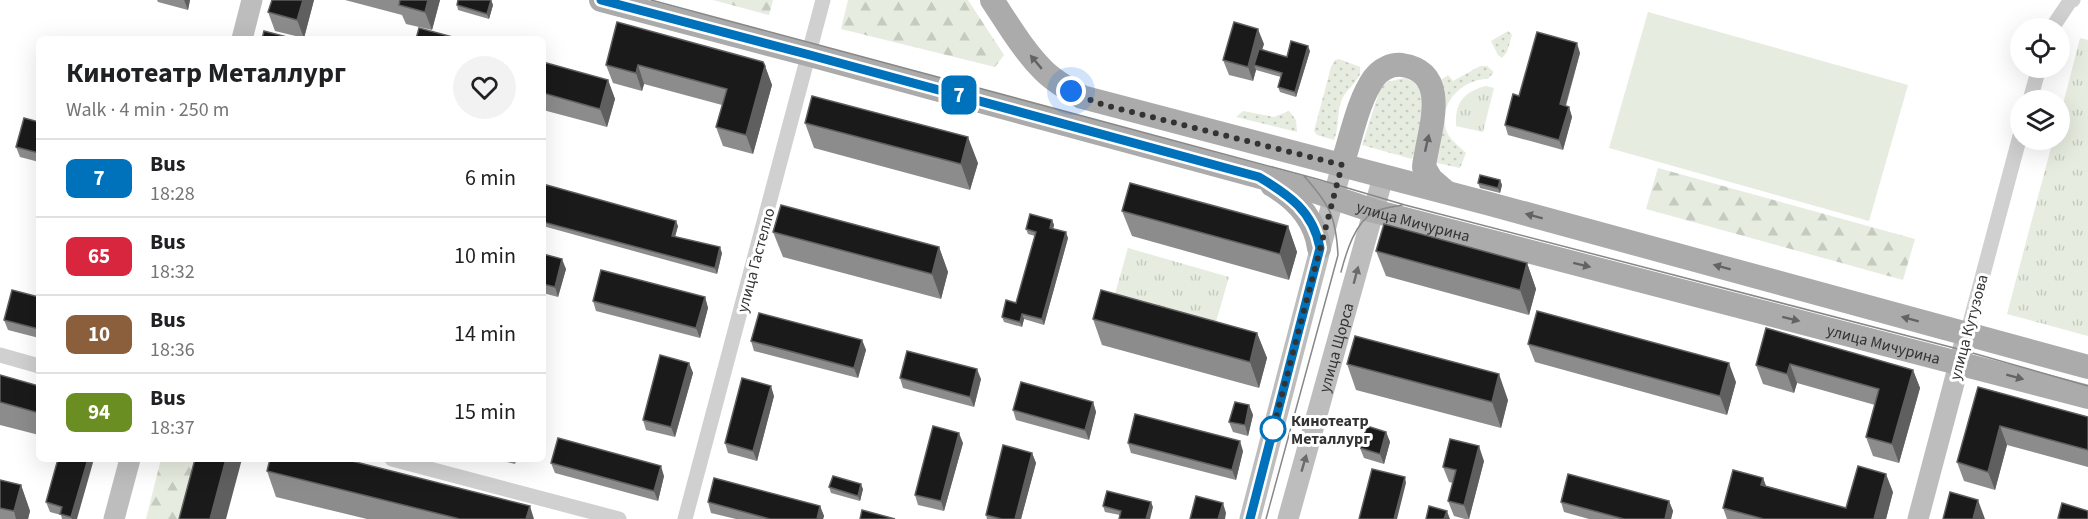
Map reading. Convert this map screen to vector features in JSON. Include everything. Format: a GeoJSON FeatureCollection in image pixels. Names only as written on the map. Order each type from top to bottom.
{"type":"FeatureCollection","features":[{"type":"Feature","properties":{"kind":"main road"},"geometry":{"type":"LineString","coordinates":[[243,36],[252,0]]}},
{"type":"Feature","properties":{"kind":"main road","name":"улица Мичурина"},"geometry":{"type":"LineString","coordinates":[[601,0],[1259,177],[1374,211],[2088,397]]}},
{"type":"Feature","properties":{"kind":"main road","name":"улица Мичурина"},"geometry":{"type":"LineString","coordinates":[[993,0],[1026,51],[1043,70],[1059,84],[1082,97],[1446,192],[2088,368]]}},
{"type":"Feature","properties":{"kind":"main road"},"geometry":{"type":"LineString","coordinates":[[1250,519],[1332,197],[1366,91],[1375,77],[1390,65],[1405,66],[1419,72],[1430,81],[1434,97],[1434,112],[1424,168],[1431,179],[1446,192]]}},
{"type":"Feature","properties":{"kind":"main road"},"geometry":{"type":"LineString","coordinates":[[1259,177],[1285,193],[1302,210],[1317,232],[1320,248]]}},
{"type":"Feature","properties":{"kind":"main road","name":"улица Щорса"},"geometry":{"type":"LineString","coordinates":[[1288,519],[1383,177]]}},
{"type":"Feature","properties":{"kind":"main road","name":"улица Кутузова"},"geometry":{"type":"LineString","coordinates":[[1918,519],[1967,334]]}},
{"type":"Feature","properties":{"kind":"main road"},"geometry":{"type":"LineString","coordinates":[[114,519],[129,462]]}},
{"type":"Feature","properties":{"kind":"street","name":"улица Гастелло"},"geometry":{"type":"LineString","coordinates":[[685,519],[823,0]]}},
{"type":"Feature","properties":{"kind":"street"},"geometry":{"type":"LineString","coordinates":[[2059,18],[2073,0]]}},
{"type":"Feature","properties":{"kind":"street","name":"улица Кутузова"},"geometry":{"type":"LineString","coordinates":[[1967,334],[2016,150]]}},
{"type":"Feature","properties":{"kind":"street"},"geometry":{"type":"LineString","coordinates":[[0,355],[36,365]]}},
{"type":"Feature","properties":{"kind":"street"},"geometry":{"type":"LineString","coordinates":[[403,462],[619,519]]}},
{"type":"Feature","properties":{"kind":"green space"},"geometry":{"type":"Polygon","coordinates":[[[713,0],[773,0],[769,15],[713,0]]]}},
{"type":"Feature","properties":{"kind":"green space"},"geometry":{"type":"Polygon","coordinates":[[[848,0],[968,0],[1004,55],[995,67],[841,29],[848,0]]]}},
{"type":"Feature","properties":{"kind":"green space"},"geometry":{"type":"Polygon","coordinates":[[[1648,12],[1908,85],[1869,221],[1609,148],[1648,12]]]}},
{"type":"Feature","properties":{"kind":"green space"},"geometry":{"type":"Polygon","coordinates":[[[1508,31],[1512,35],[1507,52],[1502,58],[1491,41],[1508,31]]]}},
{"type":"Feature","properties":{"kind":"green space"},"geometry":{"type":"Polygon","coordinates":[[[2080,38],[2088,40],[2088,336],[2007,314],[2050,150],[2070,150],[2070,90],[2067,90],[2080,38]]]}},
{"type":"Feature","properties":{"kind":"green space"},"geometry":{"type":"Polygon","coordinates":[[[1339,59],[1360,67],[1360,74],[1341,102],[1334,140],[1317,135],[1314,131],[1331,67],[1335,60],[1339,59]]]}},
{"type":"Feature","properties":{"kind":"green space"},"geometry":{"type":"Polygon","coordinates":[[[1480,66],[1487,66],[1494,72],[1488,79],[1478,80],[1459,90],[1452,97],[1444,116],[1449,136],[1466,153],[1460,168],[1433,162],[1441,80],[1448,75],[1453,81],[1480,66]]]}},
{"type":"Feature","properties":{"kind":"green space"},"geometry":{"type":"Polygon","coordinates":[[[1404,78],[1414,83],[1423,101],[1421,125],[1412,159],[1362,145],[1380,89],[1387,82],[1404,78]]]}},
{"type":"Feature","properties":{"kind":"green space"},"geometry":{"type":"Polygon","coordinates":[[[1486,86],[1494,88],[1483,132],[1456,126],[1457,111],[1462,100],[1471,92],[1486,86]]]}},
{"type":"Feature","properties":{"kind":"green space"},"geometry":{"type":"Polygon","coordinates":[[[1243,111],[1274,117],[1289,111],[1296,120],[1297,132],[1236,117],[1243,111]]]}},
{"type":"Feature","properties":{"kind":"green space"},"geometry":{"type":"Polygon","coordinates":[[[1658,168],[1915,239],[1903,280],[1646,209],[1658,168]]]}},
{"type":"Feature","properties":{"kind":"green space"},"geometry":{"type":"Polygon","coordinates":[[[1128,248],[1229,277],[1216,322],[1115,294],[1128,248]]]}},
{"type":"Feature","properties":{"kind":"green space"},"geometry":{"type":"Polygon","coordinates":[[[160,462],[196,462],[182,519],[146,519],[160,462]]]}},
{"type":"Feature","properties":{"kind":"building"},"geometry":{"type":"Polygon","coordinates":[[[272,0],[303,0],[297,20],[268,12],[272,0]]]}},
{"type":"Feature","properties":{"kind":"building"},"geometry":{"type":"Polygon","coordinates":[[[400,0],[428,0],[425,12],[399,5],[400,0]]]}},
{"type":"Feature","properties":{"kind":"building"},"geometry":{"type":"Polygon","coordinates":[[[458,0],[491,0],[487,14],[457,5],[458,0]]]}},
{"type":"Feature","properties":{"kind":"building"},"geometry":{"type":"Polygon","coordinates":[[[617,22],[763,62],[765,66],[746,135],[716,127],[727,89],[638,65],[636,73],[606,65],[617,22]]]}},
{"type":"Feature","properties":{"kind":"building"},"geometry":{"type":"Polygon","coordinates":[[[1234,22],[1258,29],[1248,67],[1223,60],[1234,22]]]}},
{"type":"Feature","properties":{"kind":"building"},"geometry":{"type":"Polygon","coordinates":[[[419,28],[449,36],[417,36],[419,28]]]}},
{"type":"Feature","properties":{"kind":"building"},"geometry":{"type":"Polygon","coordinates":[[[264,31],[283,36],[263,36],[264,31]]]}},
{"type":"Feature","properties":{"kind":"building"},"geometry":{"type":"Polygon","coordinates":[[[1537,32],[1577,43],[1560,104],[1569,107],[1559,140],[1505,125],[1513,94],[1519,96],[1537,32]]]}},
{"type":"Feature","properties":{"kind":"building"},"geometry":{"type":"Polygon","coordinates":[[[1291,41],[1308,46],[1295,92],[1278,87],[1282,73],[1254,65],[1259,49],[1287,57],[1291,41]]]}},
{"type":"Feature","properties":{"kind":"building"},"geometry":{"type":"Polygon","coordinates":[[[546,63],[608,80],[600,109],[546,94],[546,63]]]}},
{"type":"Feature","properties":{"kind":"building"},"geometry":{"type":"Polygon","coordinates":[[[812,96],[968,137],[961,164],[805,123],[812,96]]]}},
{"type":"Feature","properties":{"kind":"building"},"geometry":{"type":"Polygon","coordinates":[[[24,118],[36,121],[36,152],[16,147],[24,118]]]}},
{"type":"Feature","properties":{"kind":"building"},"geometry":{"type":"Polygon","coordinates":[[[1480,175],[1500,180],[1498,188],[1478,183],[1480,175]]]}},
{"type":"Feature","properties":{"kind":"building"},"geometry":{"type":"Polygon","coordinates":[[[1130,183],[1288,226],[1280,254],[1122,211],[1130,183]]]}},
{"type":"Feature","properties":{"kind":"building"},"geometry":{"type":"Polygon","coordinates":[[[546,185],[676,221],[672,236],[720,247],[715,268],[546,223],[546,185]]]}},
{"type":"Feature","properties":{"kind":"building"},"geometry":{"type":"Polygon","coordinates":[[[781,205],[939,247],[932,274],[773,232],[781,205]]]}},
{"type":"Feature","properties":{"kind":"building"},"geometry":{"type":"Polygon","coordinates":[[[1030,214],[1052,220],[1050,228],[1066,232],[1042,319],[1022,314],[1020,322],[1002,317],[1006,300],[1016,303],[1036,232],[1026,229],[1030,214]]]}},
{"type":"Feature","properties":{"kind":"building"},"geometry":{"type":"Polygon","coordinates":[[[1384,224],[1527,263],[1520,290],[1376,251],[1384,224]]]}},
{"type":"Feature","properties":{"kind":"building"},"geometry":{"type":"Polygon","coordinates":[[[546,255],[562,259],[555,287],[546,285],[546,255]]]}},
{"type":"Feature","properties":{"kind":"building"},"geometry":{"type":"Polygon","coordinates":[[[601,270],[705,297],[696,328],[593,301],[601,270]]]}},
{"type":"Feature","properties":{"kind":"building"},"geometry":{"type":"Polygon","coordinates":[[[12,290],[36,296],[36,328],[4,320],[12,290]]]}},
{"type":"Feature","properties":{"kind":"building"},"geometry":{"type":"Polygon","coordinates":[[[1101,290],[1257,333],[1250,362],[1093,319],[1101,290]]]}},
{"type":"Feature","properties":{"kind":"building"},"geometry":{"type":"Polygon","coordinates":[[[1537,311],[1729,363],[1720,396],[1528,344],[1537,311]]]}},
{"type":"Feature","properties":{"kind":"building"},"geometry":{"type":"Polygon","coordinates":[[[759,313],[862,340],[854,368],[751,341],[759,313]]]}},
{"type":"Feature","properties":{"kind":"building"},"geometry":{"type":"Polygon","coordinates":[[[1766,328],[1913,370],[1892,444],[1866,437],[1879,389],[1790,364],[1787,374],[1756,365],[1766,328]]]}},
{"type":"Feature","properties":{"kind":"building"},"geometry":{"type":"Polygon","coordinates":[[[1355,336],[1499,374],[1492,402],[1347,364],[1355,336]]]}},
{"type":"Feature","properties":{"kind":"building"},"geometry":{"type":"Polygon","coordinates":[[[907,351],[977,369],[970,397],[900,378],[907,351]]]}},
{"type":"Feature","properties":{"kind":"building"},"geometry":{"type":"Polygon","coordinates":[[[660,355],[689,363],[671,427],[643,420],[660,355]]]}},
{"type":"Feature","properties":{"kind":"building"},"geometry":{"type":"Polygon","coordinates":[[[0,375],[36,385],[36,412],[0,402],[0,375]]]}},
{"type":"Feature","properties":{"kind":"building"},"geometry":{"type":"Polygon","coordinates":[[[742,378],[771,386],[753,451],[725,443],[742,378]]]}},
{"type":"Feature","properties":{"kind":"building"},"geometry":{"type":"Polygon","coordinates":[[[1021,382],[1093,402],[1085,430],[1013,410],[1021,382]]]}},
{"type":"Feature","properties":{"kind":"building"},"geometry":{"type":"Polygon","coordinates":[[[1978,387],[2088,417],[2088,450],[2000,426],[1988,472],[1957,462],[1978,387]]]}},
{"type":"Feature","properties":{"kind":"building"},"geometry":{"type":"Polygon","coordinates":[[[1235,402],[1249,405],[1245,425],[1229,422],[1235,402]]]}},
{"type":"Feature","properties":{"kind":"building"},"geometry":{"type":"Polygon","coordinates":[[[1135,414],[1240,441],[1232,470],[1128,443],[1135,414]]]}},
{"type":"Feature","properties":{"kind":"building"},"geometry":{"type":"Polygon","coordinates":[[[933,426],[959,433],[941,501],[915,495],[933,426]]]}},
{"type":"Feature","properties":{"kind":"building"},"geometry":{"type":"Polygon","coordinates":[[[1367,426],[1386,432],[1380,454],[1360,448],[1367,426]]]}},
{"type":"Feature","properties":{"kind":"building"},"geometry":{"type":"Polygon","coordinates":[[[558,438],[661,466],[654,491],[551,463],[558,438]]]}},
{"type":"Feature","properties":{"kind":"building"},"geometry":{"type":"Polygon","coordinates":[[[1450,439],[1479,446],[1464,505],[1448,501],[1456,470],[1443,467],[1450,439]]]}},
{"type":"Feature","properties":{"kind":"building"},"geometry":{"type":"Polygon","coordinates":[[[1003,445],[1032,453],[1015,519],[986,515],[1003,445]]]}},
{"type":"Feature","properties":{"kind":"building"},"geometry":{"type":"Polygon","coordinates":[[[57,462],[87,462],[71,517],[60,514],[62,507],[46,502],[57,462]]]}},
{"type":"Feature","properties":{"kind":"building"},"geometry":{"type":"Polygon","coordinates":[[[194,462],[225,462],[210,519],[179,519],[194,462]]]}},
{"type":"Feature","properties":{"kind":"building"},"geometry":{"type":"Polygon","coordinates":[[[269,462],[356,462],[530,506],[526,519],[460,519],[267,471],[269,462]]]}},
{"type":"Feature","properties":{"kind":"building"},"geometry":{"type":"Polygon","coordinates":[[[1858,466],[1886,474],[1874,519],[1764,519],[1723,508],[1733,470],[1763,478],[1761,485],[1846,508],[1858,466]]]}},
{"type":"Feature","properties":{"kind":"building"},"geometry":{"type":"Polygon","coordinates":[[[1372,469],[1405,477],[1394,519],[1359,519],[1372,469]]]}},
{"type":"Feature","properties":{"kind":"building"},"geometry":{"type":"Polygon","coordinates":[[[1568,474],[1669,501],[1665,519],[1624,519],[1561,502],[1568,474]]]}},
{"type":"Feature","properties":{"kind":"building"},"geometry":{"type":"Polygon","coordinates":[[[833,476],[861,484],[858,496],[829,487],[833,476]]]}},
{"type":"Feature","properties":{"kind":"building"},"geometry":{"type":"Polygon","coordinates":[[[714,478],[820,506],[817,519],[770,519],[708,502],[714,478]]]}},
{"type":"Feature","properties":{"kind":"building"},"geometry":{"type":"Polygon","coordinates":[[[0,480],[21,485],[14,511],[0,508],[0,480]]]}},
{"type":"Feature","properties":{"kind":"building"},"geometry":{"type":"Polygon","coordinates":[[[1107,491],[1151,502],[1146,519],[1119,519],[1121,511],[1103,506],[1107,491]]]}},
{"type":"Feature","properties":{"kind":"building"},"geometry":{"type":"Polygon","coordinates":[[[1950,492],[1978,500],[1973,519],[1943,519],[1950,492]]]}},
{"type":"Feature","properties":{"kind":"building"},"geometry":{"type":"Polygon","coordinates":[[[1196,496],[1223,503],[1218,519],[1190,519],[1196,496]]]}},
{"type":"Feature","properties":{"kind":"building"},"geometry":{"type":"Polygon","coordinates":[[[2062,503],[2088,511],[2088,519],[2058,518],[2062,503]]]}},
{"type":"Feature","properties":{"kind":"building"},"geometry":{"type":"Polygon","coordinates":[[[1429,506],[1447,511],[1444,519],[1426,519],[1429,506]]]}},
{"type":"Feature","properties":{"kind":"building"},"geometry":{"type":"Polygon","coordinates":[[[862,510],[895,519],[860,519],[862,510]]]}},
{"type":"Feature","properties":{"kind":"tram line"},"geometry":{"type":"LineString","coordinates":[[651,0],[1317,179],[1405,205],[1962,350],[2088,386]]}},
{"type":"Feature","properties":{"kind":"tram line"},"geometry":{"type":"LineString","coordinates":[[1266,519],[1338,255],[1336,231],[1330,212],[1320,195],[1304,176]]}},
{"type":"Feature","properties":{"kind":"tram line"},"geometry":{"type":"LineString","coordinates":[[1341,272],[1352,239],[1367,217],[1374,212],[1402,205]]}},
{"type":"Feature","properties":{"kind":"bus line","name":"7"},"geometry":{"type":"LineString","coordinates":[[601,0],[1259,177],[1285,193],[1311,222],[1317,232],[1320,248],[1250,519]]}},
{"type":"Feature","properties":{"kind":"place","name":"Кинотеатр Металлург"},"geometry":{"type":"Point","coordinates":[1273,429]}},
{"type":"Feature","properties":{"kind":"route"},"geometry":{"type":"LineString","coordinates":[[1071,91],[1104,105],[1342,165],[1273,429]]}}]}
